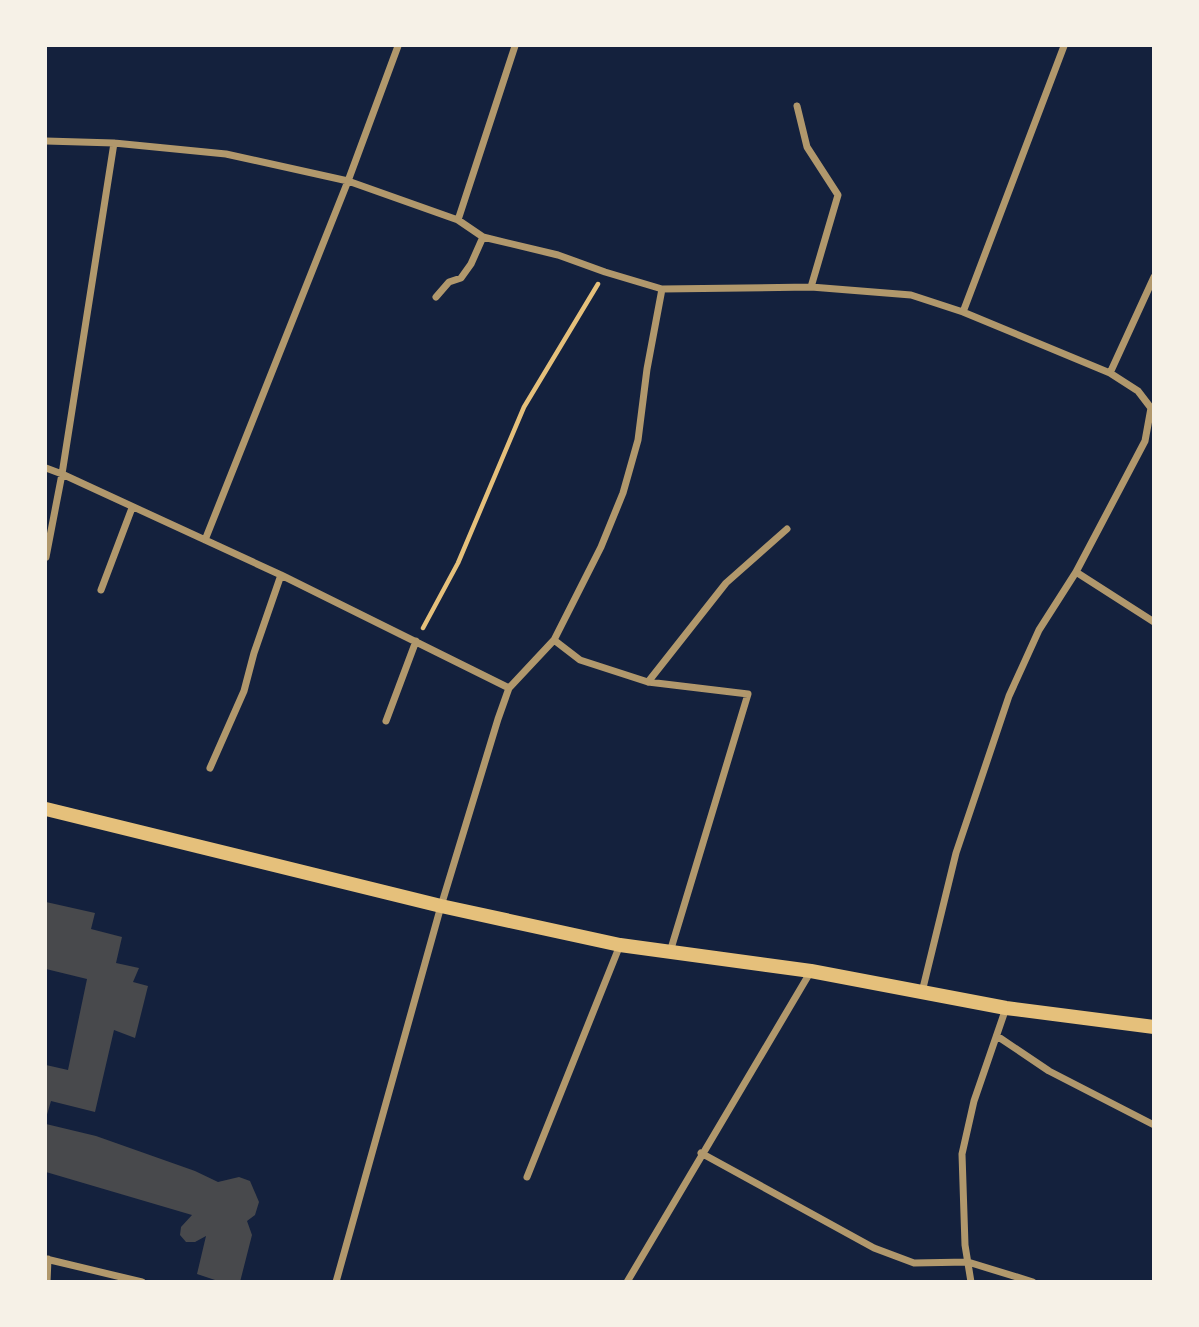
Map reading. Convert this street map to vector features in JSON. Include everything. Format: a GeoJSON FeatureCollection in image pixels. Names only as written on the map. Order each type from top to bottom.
{"type":"FeatureCollection","features":[{"type":"Feature","properties":{"kind":"main road"},"geometry":{"type":"LineString","coordinates":[[46,809],[441,906],[620,946],[811,971],[1006,1008],[1153,1027]]}},
{"type":"Feature","properties":{"kind":"street"},"geometry":{"type":"LineString","coordinates":[[205,540],[348,181],[398,46]]}},
{"type":"Feature","properties":{"kind":"street"},"geometry":{"type":"LineString","coordinates":[[458,220],[515,46]]}},
{"type":"Feature","properties":{"kind":"street"},"geometry":{"type":"LineString","coordinates":[[963,312],[1064,46]]}},
{"type":"Feature","properties":{"kind":"street"},"geometry":{"type":"LineString","coordinates":[[797,106],[807,147],[838,195],[811,286]]}},
{"type":"Feature","properties":{"kind":"street"},"geometry":{"type":"LineString","coordinates":[[46,141],[114,143],[226,154],[348,181],[458,220],[483,237],[558,255],[662,289],[811,286],[911,295],[963,312],[1111,373],[1139,391],[1152,408],[1145,441],[1076,572],[1039,630],[1009,696],[956,853],[922,993]]}},
{"type":"Feature","properties":{"kind":"street"},"geometry":{"type":"LineString","coordinates":[[46,558],[62,474],[114,143]]}},
{"type":"Feature","properties":{"kind":"street"},"geometry":{"type":"LineString","coordinates":[[436,298],[449,282],[461,278],[471,264],[483,237]]}},
{"type":"Feature","properties":{"kind":"street"},"geometry":{"type":"LineString","coordinates":[[1111,373],[1153,277]]}},
{"type":"Feature","properties":{"kind":"street"},"geometry":{"type":"LineString","coordinates":[[336,1282],[441,906],[509,688],[554,640],[601,547],[624,493],[638,440],[647,369],[662,289]]}},
{"type":"Feature","properties":{"kind":"street"},"geometry":{"type":"LineString","coordinates":[[46,468],[281,575],[509,688]]}},
{"type":"Feature","properties":{"kind":"street"},"geometry":{"type":"LineString","coordinates":[[101,590],[132,508]]}},
{"type":"Feature","properties":{"kind":"street"},"geometry":{"type":"LineString","coordinates":[[648,682],[726,583],[787,529]]}},
{"type":"Feature","properties":{"kind":"street"},"geometry":{"type":"LineString","coordinates":[[1076,572],[1153,622]]}},
{"type":"Feature","properties":{"kind":"street"},"geometry":{"type":"LineString","coordinates":[[210,768],[244,691],[257,642],[281,575]]}},
{"type":"Feature","properties":{"kind":"street"},"geometry":{"type":"LineString","coordinates":[[554,640],[580,660],[648,682],[748,694],[670,952]]}},
{"type":"Feature","properties":{"kind":"street"},"geometry":{"type":"LineString","coordinates":[[386,721],[416,641]]}},
{"type":"Feature","properties":{"kind":"street"},"geometry":{"type":"LineString","coordinates":[[527,1177],[620,946]]}},
{"type":"Feature","properties":{"kind":"street"},"geometry":{"type":"LineString","coordinates":[[626,1282],[811,971]]}},
{"type":"Feature","properties":{"kind":"street"},"geometry":{"type":"LineString","coordinates":[[971,1282],[962,1154],[974,1101],[1006,1008]]}},
{"type":"Feature","properties":{"kind":"street"},"geometry":{"type":"LineString","coordinates":[[997,1036],[1060,1077],[1153,1125]]}},
{"type":"Feature","properties":{"kind":"street"},"geometry":{"type":"LineString","coordinates":[[701,1153],[874,1248],[914,1263],[968,1262],[1033,1282]]}},
{"type":"Feature","properties":{"kind":"street"},"geometry":{"type":"LineString","coordinates":[[47,1282],[47,1259],[142,1282]]}},
{"type":"Feature","properties":{"kind":"path"},"geometry":{"type":"LineString","coordinates":[[416,641],[458,563],[524,407],[605,272]]}},
{"type":"Feature","properties":{"kind":"building"},"geometry":{"type":"Polygon","coordinates":[[[46,902],[95,913],[91,929],[122,937],[116,963],[139,968],[133,982],[148,986],[135,1038],[114,1030],[95,1112],[51,1101],[46,1118],[46,1065],[68,1070],[87,979],[46,969],[46,902]]]}},
{"type":"Feature","properties":{"kind":"building"},"geometry":{"type":"Polygon","coordinates":[[[46,1124],[96,1136],[195,1171],[218,1182],[239,1177],[250,1181],[259,1202],[255,1215],[247,1221],[252,1235],[240,1282],[221,1282],[197,1274],[206,1236],[195,1242],[186,1242],[180,1235],[181,1227],[192,1215],[46,1172],[46,1124]]]}}]}
